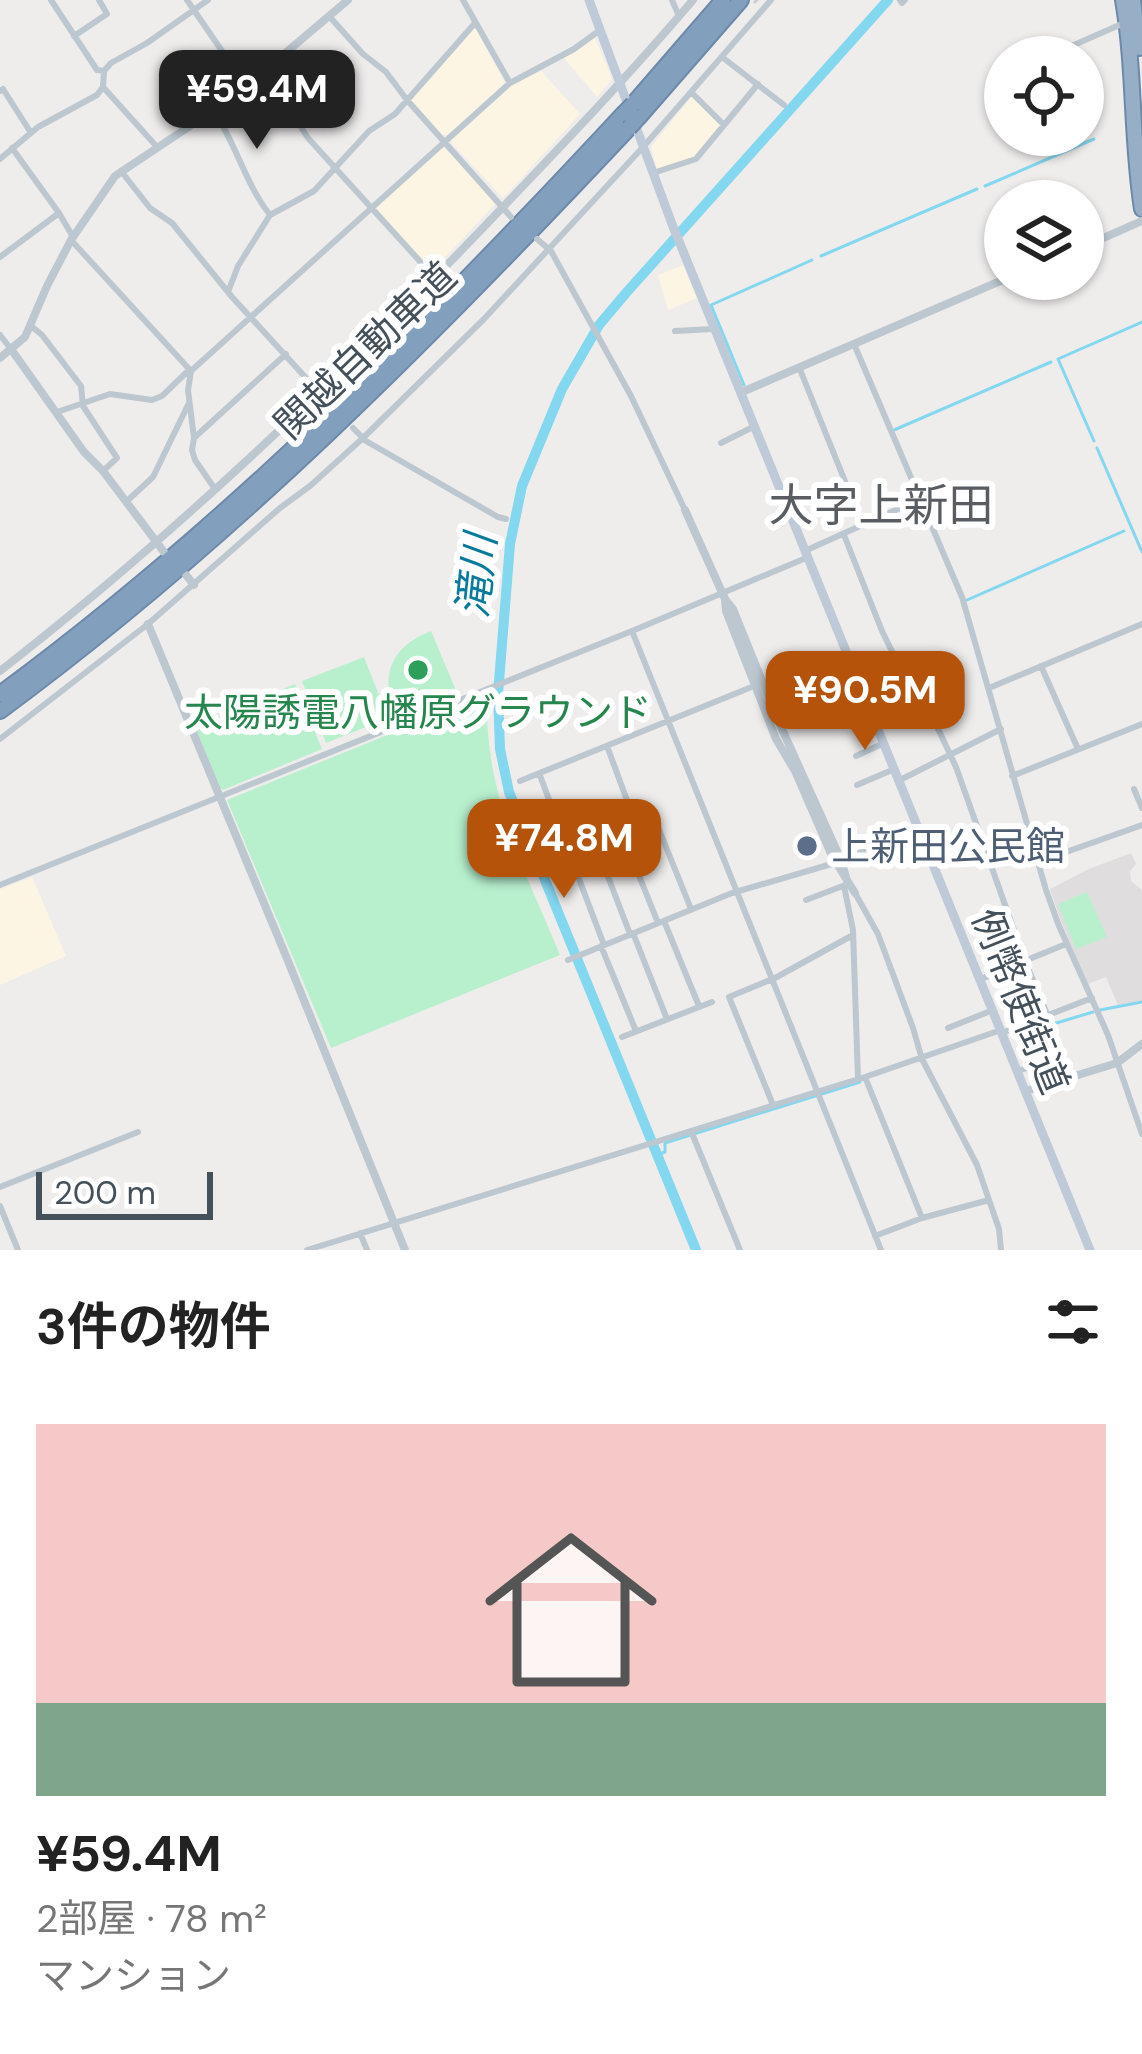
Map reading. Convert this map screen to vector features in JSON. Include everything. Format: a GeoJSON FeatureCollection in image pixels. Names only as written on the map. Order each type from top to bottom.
{"type":"FeatureCollection","features":[{"type":"Feature","properties":{"kind":"highway"},"geometry":{"type":"LineString","coordinates":[[1123,0],[1135,18],[1142,209]]}},
{"type":"Feature","properties":{"kind":"highway"},"geometry":{"type":"LineString","coordinates":[[1133,0],[1142,92]]}},
{"type":"Feature","properties":{"kind":"highway","name":"関越自動車道"},"geometry":{"type":"LineString","coordinates":[[0,711],[146,596],[315,447],[453,313],[735,3]]}},
{"type":"Feature","properties":{"kind":"highway","name":"関越自動車道"},"geometry":{"type":"LineString","coordinates":[[0,694],[140,584],[306,437],[631,116]]}},
{"type":"Feature","properties":{"kind":"main road"},"geometry":{"type":"LineString","coordinates":[[589,0],[653,173]]}},
{"type":"Feature","properties":{"kind":"main road","name":"例幣使街道"},"geometry":{"type":"LineString","coordinates":[[653,173],[1090,1250]]}},
{"type":"Feature","properties":{"kind":"street"},"geometry":{"type":"LineString","coordinates":[[51,0],[97,70],[104,71]]}},
{"type":"Feature","properties":{"kind":"street"},"geometry":{"type":"LineString","coordinates":[[74,36],[107,14],[99,0]]}},
{"type":"Feature","properties":{"kind":"street"},"geometry":{"type":"LineString","coordinates":[[187,0],[247,86]]}},
{"type":"Feature","properties":{"kind":"street"},"geometry":{"type":"LineString","coordinates":[[0,159],[31,133],[97,95],[111,64],[208,0]]}},
{"type":"Feature","properties":{"kind":"street"},"geometry":{"type":"LineString","coordinates":[[0,358],[25,337],[72,238],[110,182],[247,86],[348,0]]}},
{"type":"Feature","properties":{"kind":"street"},"geometry":{"type":"LineString","coordinates":[[464,0],[510,83]]}},
{"type":"Feature","properties":{"kind":"street"},"geometry":{"type":"LineString","coordinates":[[672,0],[679,16]]}},
{"type":"Feature","properties":{"kind":"street"},"geometry":{"type":"LineString","coordinates":[[0,670],[104,589],[320,392],[436,279],[693,0]]}},
{"type":"Feature","properties":{"kind":"street"},"geometry":{"type":"LineString","coordinates":[[0,739],[148,624],[310,486],[484,320],[644,146],[764,3]]}},
{"type":"Feature","properties":{"kind":"street"},"geometry":{"type":"LineString","coordinates":[[329,16],[386,72],[511,217]]}},
{"type":"Feature","properties":{"kind":"street"},"geometry":{"type":"LineString","coordinates":[[1094,36],[1135,18]]}},
{"type":"Feature","properties":{"kind":"street"},"geometry":{"type":"LineString","coordinates":[[228,292],[238,266],[270,215],[307,196],[368,131],[395,115],[475,22]]}},
{"type":"Feature","properties":{"kind":"street"},"geometry":{"type":"LineString","coordinates":[[56,413],[110,394],[152,400],[162,396],[510,83],[600,30]]}},
{"type":"Feature","properties":{"kind":"street"},"geometry":{"type":"LineString","coordinates":[[722,57],[784,104]]}},
{"type":"Feature","properties":{"kind":"street"},"geometry":{"type":"LineString","coordinates":[[265,71],[308,138],[436,279]]}},
{"type":"Feature","properties":{"kind":"street"},"geometry":{"type":"LineString","coordinates":[[653,173],[696,158],[758,84]]}},
{"type":"Feature","properties":{"kind":"street"},"geometry":{"type":"LineString","coordinates":[[104,87],[158,148]]}},
{"type":"Feature","properties":{"kind":"street"},"geometry":{"type":"LineString","coordinates":[[0,91],[3,89],[31,133]]}},
{"type":"Feature","properties":{"kind":"street"},"geometry":{"type":"LineString","coordinates":[[691,92],[724,124]]}},
{"type":"Feature","properties":{"kind":"street"},"geometry":{"type":"LineString","coordinates":[[214,111],[250,187],[270,215]]}},
{"type":"Feature","properties":{"kind":"street"},"geometry":{"type":"LineString","coordinates":[[12,148],[72,238],[190,371],[192,450],[215,489]]}},
{"type":"Feature","properties":{"kind":"street"},"geometry":{"type":"LineString","coordinates":[[122,171],[150,208],[172,224],[328,401]]}},
{"type":"Feature","properties":{"kind":"street"},"geometry":{"type":"LineString","coordinates":[[0,256],[59,213]]}},
{"type":"Feature","properties":{"kind":"street"},"geometry":{"type":"LineString","coordinates":[[1104,238],[1142,221]]}},
{"type":"Feature","properties":{"kind":"street"},"geometry":{"type":"LineString","coordinates":[[537,239],[548,248],[601,341],[685,510],[759,684],[776,739],[849,887],[878,934],[922,1059],[972,1155],[999,1229],[1001,1250]]}},
{"type":"Feature","properties":{"kind":"street"},"geometry":{"type":"LineString","coordinates":[[742,392],[984,288]]}},
{"type":"Feature","properties":{"kind":"street"},"geometry":{"type":"LineString","coordinates":[[30,325],[81,386],[82,406],[117,458],[103,471]]}},
{"type":"Feature","properties":{"kind":"street"},"geometry":{"type":"LineString","coordinates":[[675,331],[717,328]]}},
{"type":"Feature","properties":{"kind":"street"},"geometry":{"type":"LineString","coordinates":[[0,334],[164,552]]}},
{"type":"Feature","properties":{"kind":"street"},"geometry":{"type":"LineString","coordinates":[[854,344],[962,597],[1037,863],[1142,1134]]}},
{"type":"Feature","properties":{"kind":"street"},"geometry":{"type":"LineString","coordinates":[[194,438],[286,354]]}},
{"type":"Feature","properties":{"kind":"street"},"geometry":{"type":"LineString","coordinates":[[799,367],[863,526]]}},
{"type":"Feature","properties":{"kind":"street"},"geometry":{"type":"LineString","coordinates":[[127,502],[153,477],[189,403]]}},
{"type":"Feature","properties":{"kind":"street"},"geometry":{"type":"LineString","coordinates":[[721,443],[757,426]]}},
{"type":"Feature","properties":{"kind":"street"},"geometry":{"type":"LineString","coordinates":[[353,428],[506,519]]}},
{"type":"Feature","properties":{"kind":"street"},"geometry":{"type":"LineString","coordinates":[[0,885],[724,597],[920,499]]}},
{"type":"Feature","properties":{"kind":"street"},"geometry":{"type":"LineString","coordinates":[[844,535],[902,671],[950,755],[1047,1014]]}},
{"type":"Feature","properties":{"kind":"street"},"geometry":{"type":"LineString","coordinates":[[186,575],[194,584]]}},
{"type":"Feature","properties":{"kind":"street"},"geometry":{"type":"LineString","coordinates":[[148,624],[405,1250]]}},
{"type":"Feature","properties":{"kind":"street"},"geometry":{"type":"LineString","coordinates":[[989,688],[1142,624]]}},
{"type":"Feature","properties":{"kind":"street"},"geometry":{"type":"LineString","coordinates":[[632,631],[881,1250]]}},
{"type":"Feature","properties":{"kind":"street"},"geometry":{"type":"LineString","coordinates":[[1041,666],[1078,749]]}},
{"type":"Feature","properties":{"kind":"street"},"geometry":{"type":"LineString","coordinates":[[520,781],[759,684]]}},
{"type":"Feature","properties":{"kind":"street"},"geometry":{"type":"LineString","coordinates":[[1012,776],[1142,724]]}},
{"type":"Feature","properties":{"kind":"street"},"geometry":{"type":"LineString","coordinates":[[857,785],[950,755],[1000,729]]}},
{"type":"Feature","properties":{"kind":"street"},"geometry":{"type":"LineString","coordinates":[[856,756],[885,742]]}},
{"type":"Feature","properties":{"kind":"street"},"geometry":{"type":"LineString","coordinates":[[607,746],[638,830]]}},
{"type":"Feature","properties":{"kind":"street"},"geometry":{"type":"LineString","coordinates":[[539,772],[636,1032]]}},
{"type":"Feature","properties":{"kind":"street"},"geometry":{"type":"LineString","coordinates":[[1134,788],[1142,808]]}},
{"type":"Feature","properties":{"kind":"street"},"geometry":{"type":"LineString","coordinates":[[1037,863],[1142,825]]}},
{"type":"Feature","properties":{"kind":"street"},"geometry":{"type":"LineString","coordinates":[[573,858],[638,830],[658,827],[692,909]]}},
{"type":"Feature","properties":{"kind":"street"},"geometry":{"type":"LineString","coordinates":[[568,959],[737,892],[838,861],[919,829]]}},
{"type":"Feature","properties":{"kind":"street"},"geometry":{"type":"LineString","coordinates":[[624,838],[699,1007]]}},
{"type":"Feature","properties":{"kind":"street"},"geometry":{"type":"LineString","coordinates":[[597,848],[667,1019]]}},
{"type":"Feature","properties":{"kind":"street"},"geometry":{"type":"LineString","coordinates":[[806,900],[849,887]]}},
{"type":"Feature","properties":{"kind":"street"},"geometry":{"type":"LineString","coordinates":[[849,887],[862,1078],[922,1218]]}},
{"type":"Feature","properties":{"kind":"street"},"geometry":{"type":"LineString","coordinates":[[772,1106],[729,997],[853,934]]}},
{"type":"Feature","properties":{"kind":"street"},"geometry":{"type":"LineString","coordinates":[[981,979],[1067,943]]}},
{"type":"Feature","properties":{"kind":"street"},"geometry":{"type":"LineString","coordinates":[[307,1250],[922,1059],[1092,998]]}},
{"type":"Feature","properties":{"kind":"street"},"geometry":{"type":"LineString","coordinates":[[622,1037],[712,1002]]}},
{"type":"Feature","properties":{"kind":"street"},"geometry":{"type":"LineString","coordinates":[[948,1028],[993,1010]]}},
{"type":"Feature","properties":{"kind":"street"},"geometry":{"type":"LineString","coordinates":[[1026,1091],[1117,1063],[1142,1046]]}},
{"type":"Feature","properties":{"kind":"street"},"geometry":{"type":"LineString","coordinates":[[1018,1072],[1055,1058]]}},
{"type":"Feature","properties":{"kind":"street"},"geometry":{"type":"LineString","coordinates":[[691,1131],[740,1250]]}},
{"type":"Feature","properties":{"kind":"street"},"geometry":{"type":"LineString","coordinates":[[0,1187],[138,1132]]}},
{"type":"Feature","properties":{"kind":"street"},"geometry":{"type":"LineString","coordinates":[[875,1236],[989,1200]]}},
{"type":"Feature","properties":{"kind":"street"},"geometry":{"type":"LineString","coordinates":[[0,1206],[18,1250]]}},
{"type":"Feature","properties":{"kind":"street"},"geometry":{"type":"LineString","coordinates":[[360,1233],[367,1250]]}},
{"type":"Feature","properties":{"kind":"shaded area"},"geometry":{"type":"Polygon","coordinates":[[[474,29],[505,83],[442,135],[411,100],[474,29]]]}},
{"type":"Feature","properties":{"kind":"shaded area"},"geometry":{"type":"Polygon","coordinates":[[[595,38],[612,79],[597,97],[564,58],[595,38]]]}},
{"type":"Feature","properties":{"kind":"shaded area"},"geometry":{"type":"Polygon","coordinates":[[[541,71],[580,114],[503,198],[449,140],[511,85],[541,71]]]}},
{"type":"Feature","properties":{"kind":"shaded area"},"geometry":{"type":"Polygon","coordinates":[[[692,96],[721,126],[695,157],[657,170],[651,147],[692,96]]]}},
{"type":"Feature","properties":{"kind":"shaded area"},"geometry":{"type":"Polygon","coordinates":[[[443,146],[497,202],[431,272],[376,208],[443,146]]]}},
{"type":"Feature","properties":{"kind":"shaded area"},"geometry":{"type":"Polygon","coordinates":[[[683,265],[697,298],[668,310],[658,275],[683,265]]]}},
{"type":"Feature","properties":{"kind":"shaded area"},"geometry":{"type":"Polygon","coordinates":[[[1131,853],[1136,864],[1130,871],[1131,881],[1142,890],[1142,1001],[1118,1005],[1106,977],[1088,984],[1050,889],[1131,853]]]}},
{"type":"Feature","properties":{"kind":"shaded area"},"geometry":{"type":"Polygon","coordinates":[[[32,877],[66,956],[0,985],[0,889],[32,877]]]}},
{"type":"Feature","properties":{"kind":"green space","name":"太陽誘電八幡原グラウンド"},"geometry":{"type":"Polygon","coordinates":[[[431,631],[453,693],[395,716],[389,688],[392,664],[406,645],[431,631]]]}},
{"type":"Feature","properties":{"kind":"green space"},"geometry":{"type":"Polygon","coordinates":[[[364,657],[388,718],[326,743],[302,681],[364,657]]]}},
{"type":"Feature","properties":{"kind":"green space"},"geometry":{"type":"Polygon","coordinates":[[[295,684],[322,749],[220,788],[195,726],[295,684]]]}},
{"type":"Feature","properties":{"kind":"green space"},"geometry":{"type":"Polygon","coordinates":[[[486,695],[490,754],[503,810],[560,955],[331,1048],[227,800],[486,695]]]}},
{"type":"Feature","properties":{"kind":"green space"},"geometry":{"type":"Polygon","coordinates":[[[1087,892],[1107,937],[1076,949],[1058,904],[1087,892]]]}},
{"type":"Feature","properties":{"kind":"waterway","name":"滝川"},"geometry":{"type":"LineString","coordinates":[[696,1250],[509,792],[500,749],[498,694],[510,544],[522,486],[562,389],[599,325],[888,0]]}},
{"type":"Feature","properties":{"kind":"waterway"},"geometry":{"type":"LineString","coordinates":[[999,180],[1055,156]]}},
{"type":"Feature","properties":{"kind":"waterway"},"geometry":{"type":"LineString","coordinates":[[821,256],[977,189]]}},
{"type":"Feature","properties":{"kind":"waterway"},"geometry":{"type":"LineString","coordinates":[[744,385],[711,305],[812,260]]}},
{"type":"Feature","properties":{"kind":"waterway"},"geometry":{"type":"LineString","coordinates":[[1094,441],[1058,359],[1142,322]]}},
{"type":"Feature","properties":{"kind":"waterway"},"geometry":{"type":"LineString","coordinates":[[894,430],[1051,362]]}},
{"type":"Feature","properties":{"kind":"waterway"},"geometry":{"type":"LineString","coordinates":[[1097,448],[1142,552]]}},
{"type":"Feature","properties":{"kind":"waterway"},"geometry":{"type":"LineString","coordinates":[[967,600],[1124,531]]}},
{"type":"Feature","properties":{"kind":"waterway"},"geometry":{"type":"LineString","coordinates":[[1100,1010],[1142,1002]]}},
{"type":"Feature","properties":{"kind":"waterway"},"geometry":{"type":"LineString","coordinates":[[1023,1038],[1093,1012]]}},
{"type":"Feature","properties":{"kind":"waterway"},"geometry":{"type":"LineString","coordinates":[[657,1155],[665,1152],[665,1143],[860,1082]]}},
{"type":"Feature","properties":{"kind":"place","name":"太陽誘電八幡原グラウンド"},"geometry":{"type":"Point","coordinates":[418,670]}},
{"type":"Feature","properties":{"kind":"place","name":"上新田公民館"},"geometry":{"type":"Point","coordinates":[807,846]}},
{"type":"Feature","properties":{"kind":"district","name":"大字上新田"},"geometry":{"type":"Point","coordinates":[881,505]}}]}
